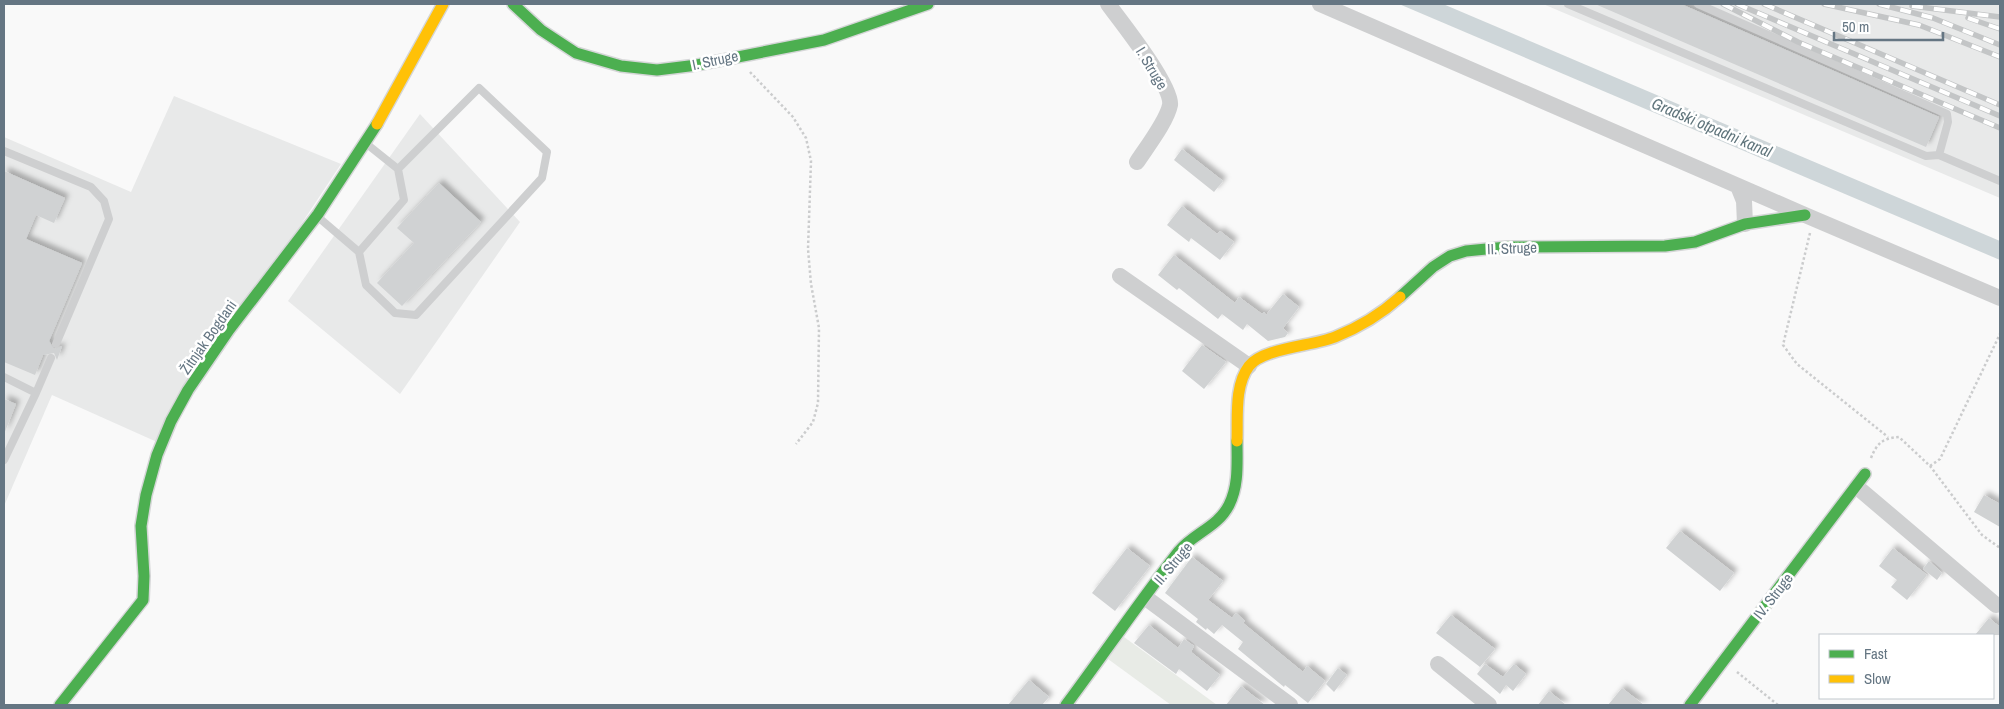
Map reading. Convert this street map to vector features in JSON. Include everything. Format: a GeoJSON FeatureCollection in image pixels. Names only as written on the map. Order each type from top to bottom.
{"type":"FeatureCollection","features":[{"type":"Feature","properties":{"kind":"street","name":"Žitnjak Bogdani"},"geometry":{"type":"LineString","coordinates":[[60,705],[143,600],[146,586],[141,534],[146,494],[157,455],[178,409],[202,370],[260,288],[317,215],[365,143],[423,44],[443,4]]}},
{"type":"Feature","properties":{"kind":"street","name":"I. Struge"},"geometry":{"type":"LineString","coordinates":[[513,4],[560,44],[576,53],[621,66],[657,70],[697,65],[734,56],[824,40],[928,4]]}},
{"type":"Feature","properties":{"kind":"street","name":"I. Struge"},"geometry":{"type":"LineString","coordinates":[[1108,4],[1149,60],[1169,97],[1170,105],[1166,114],[1137,162]]}},
{"type":"Feature","properties":{"kind":"street"},"geometry":{"type":"LineString","coordinates":[[1320,4],[2000,298]]}},
{"type":"Feature","properties":{"kind":"street"},"geometry":{"type":"LineString","coordinates":[[1738,186],[1744,201],[1745,224]]}},
{"type":"Feature","properties":{"kind":"street","name":"II. Struge"},"geometry":{"type":"LineString","coordinates":[[1066,705],[1181,549],[1222,517],[1234,494],[1238,457],[1238,403],[1240,386],[1249,366],[1263,356],[1333,338],[1364,325],[1385,311],[1433,267],[1450,256],[1466,251],[1507,247],[1665,246],[1695,242],[1745,224],[1809,217]]}},
{"type":"Feature","properties":{"kind":"street"},"geometry":{"type":"LineString","coordinates":[[1120,276],[1249,366]]}},
{"type":"Feature","properties":{"kind":"street"},"geometry":{"type":"LineString","coordinates":[[1861,481],[1996,604]]}},
{"type":"Feature","properties":{"kind":"street","name":"IV. Struge"},"geometry":{"type":"LineString","coordinates":[[1690,705],[1861,481]]}},
{"type":"Feature","properties":{"kind":"street","name":"II. Struge"},"geometry":{"type":"LineString","coordinates":[[1146,598],[1290,705]]}},
{"type":"Feature","properties":{"kind":"street"},"geometry":{"type":"LineString","coordinates":[[1438,664],[1489,705]]}},
{"type":"Feature","properties":{"kind":"lane"},"geometry":{"type":"LineString","coordinates":[[1568,4],[1926,156],[1939,155],[2000,181]]}},
{"type":"Feature","properties":{"kind":"lane"},"geometry":{"type":"LineString","coordinates":[[1698,4],[1947,114],[1948,122],[1939,155]]}},
{"type":"Feature","properties":{"kind":"lane"},"geometry":{"type":"LineString","coordinates":[[317,215],[359,252],[366,285],[395,313],[416,315],[542,178],[547,152],[479,88],[398,170]]}},
{"type":"Feature","properties":{"kind":"lane"},"geometry":{"type":"LineString","coordinates":[[359,252],[404,200],[398,170],[365,143]]}},
{"type":"Feature","properties":{"kind":"lane"},"geometry":{"type":"LineString","coordinates":[[4,151],[90,187],[104,200],[109,219],[56,344]]}},
{"type":"Feature","properties":{"kind":"lane"},"geometry":{"type":"LineString","coordinates":[[4,460],[51,358]]}},
{"type":"Feature","properties":{"kind":"lane"},"geometry":{"type":"LineString","coordinates":[[4,376],[36,393]]}},
{"type":"Feature","properties":{"kind":"path"},"geometry":{"type":"LineString","coordinates":[[734,56],[793,117],[806,138],[811,162],[808,249],[818,328],[818,403],[813,422],[796,444]]}},
{"type":"Feature","properties":{"kind":"path"},"geometry":{"type":"LineString","coordinates":[[1809,217],[1783,345],[1796,364],[1888,438]]}},
{"type":"Feature","properties":{"kind":"path"},"geometry":{"type":"LineString","coordinates":[[1930,466],[1940,459],[2000,334]]}},
{"type":"Feature","properties":{"kind":"path"},"geometry":{"type":"LineString","coordinates":[[1861,481],[1876,444],[1888,438],[1899,437],[1930,466],[1982,535],[2000,548]]}},
{"type":"Feature","properties":{"kind":"path"},"geometry":{"type":"LineString","coordinates":[[1724,661],[1778,705]]}},
{"type":"Feature","properties":{"kind":"shaded area"},"geometry":{"type":"Polygon","coordinates":[[[1543,4],[2000,4],[2000,198],[1543,4]]]}},
{"type":"Feature","properties":{"kind":"shaded area"},"geometry":{"type":"Polygon","coordinates":[[[174,96],[341,164],[157,442],[52,395],[4,506],[4,137],[131,192],[174,96]]]}},
{"type":"Feature","properties":{"kind":"shaded area"},"geometry":{"type":"Polygon","coordinates":[[[420,114],[520,222],[400,394],[288,301],[420,114]]]}},
{"type":"Feature","properties":{"kind":"shaded area"},"geometry":{"type":"Polygon","coordinates":[[[1124,637],[1217,705],[1171,705],[1108,659],[1124,637]]]}},
{"type":"Feature","properties":{"kind":"water","name":"Gradski otpadni kanal"},"geometry":{"type":"Polygon","coordinates":[[[1399,4],[1443,4],[2000,241],[2000,260],[1399,4]]]}},
{"type":"Feature","properties":{"kind":"building"},"geometry":{"type":"Polygon","coordinates":[[[1595,4],[1681,4],[1939,117],[1926,147],[1595,4]]]}},
{"type":"Feature","properties":{"kind":"building"},"geometry":{"type":"Polygon","coordinates":[[[1182,149],[1223,181],[1214,192],[1174,160],[1182,149]]]}},
{"type":"Feature","properties":{"kind":"building"},"geometry":{"type":"Polygon","coordinates":[[[4,171],[65,198],[54,223],[36,215],[26,239],[82,263],[49,341],[54,349],[62,346],[57,360],[54,353],[43,355],[35,375],[4,362],[4,171]]]}},
{"type":"Feature","properties":{"kind":"building"},"geometry":{"type":"Polygon","coordinates":[[[439,183],[481,222],[402,306],[377,283],[414,243],[397,228],[439,183]]]}},
{"type":"Feature","properties":{"kind":"building"},"geometry":{"type":"Polygon","coordinates":[[[1182,206],[1217,234],[1220,231],[1234,242],[1220,260],[1191,238],[1189,242],[1167,225],[1182,206]]]}},
{"type":"Feature","properties":{"kind":"building"},"geometry":{"type":"Polygon","coordinates":[[[1174,255],[1235,303],[1239,297],[1262,314],[1264,312],[1266,315],[1283,294],[1299,307],[1283,328],[1288,333],[1285,337],[1268,341],[1247,324],[1243,330],[1222,314],[1218,319],[1179,288],[1177,290],[1158,275],[1174,255]]]}},
{"type":"Feature","properties":{"kind":"building"},"geometry":{"type":"Polygon","coordinates":[[[1202,345],[1226,362],[1204,389],[1182,371],[1202,345]]]}},
{"type":"Feature","properties":{"kind":"building"},"geometry":{"type":"Polygon","coordinates":[[[4,399],[16,404],[4,434],[4,399]]]}},
{"type":"Feature","properties":{"kind":"building"},"geometry":{"type":"Polygon","coordinates":[[[1984,495],[2000,504],[2000,527],[1974,512],[1984,495]]]}},
{"type":"Feature","properties":{"kind":"building"},"geometry":{"type":"Polygon","coordinates":[[[1680,531],[1734,573],[1720,591],[1666,548],[1680,531]]]}},
{"type":"Feature","properties":{"kind":"building"},"geometry":{"type":"Polygon","coordinates":[[[1127,548],[1150,566],[1115,611],[1092,593],[1127,548]]]}},
{"type":"Feature","properties":{"kind":"building"},"geometry":{"type":"Polygon","coordinates":[[[1893,548],[1927,575],[1907,600],[1891,587],[1897,580],[1879,566],[1893,548]]]}},
{"type":"Feature","properties":{"kind":"building"},"geometry":{"type":"Polygon","coordinates":[[[1192,557],[1223,581],[1208,600],[1232,618],[1236,613],[1245,621],[1243,623],[1303,672],[1307,666],[1325,681],[1308,703],[1285,685],[1284,687],[1238,649],[1243,642],[1222,625],[1214,634],[1207,628],[1206,630],[1196,622],[1198,619],[1165,593],[1192,557]]]}},
{"type":"Feature","properties":{"kind":"building"},"geometry":{"type":"Polygon","coordinates":[[[1929,561],[1942,573],[1937,580],[1923,569],[1929,561]]]}},
{"type":"Feature","properties":{"kind":"building"},"geometry":{"type":"Polygon","coordinates":[[[1451,615],[1495,649],[1480,667],[1436,633],[1451,615]]]}},
{"type":"Feature","properties":{"kind":"building"},"geometry":{"type":"Polygon","coordinates":[[[1989,618],[2000,627],[2000,635],[1976,634],[1989,618]]]}},
{"type":"Feature","properties":{"kind":"building"},"geometry":{"type":"Polygon","coordinates":[[[1149,625],[1178,648],[1184,639],[1194,646],[1191,652],[1220,675],[1207,691],[1179,669],[1176,674],[1134,643],[1149,625]]]}},
{"type":"Feature","properties":{"kind":"building"},"geometry":{"type":"Polygon","coordinates":[[[1485,664],[1503,677],[1514,664],[1526,674],[1513,691],[1506,685],[1500,694],[1477,674],[1485,664]]]}},
{"type":"Feature","properties":{"kind":"building"},"geometry":{"type":"Polygon","coordinates":[[[1338,668],[1347,675],[1334,692],[1326,684],[1338,668]]]}},
{"type":"Feature","properties":{"kind":"building"},"geometry":{"type":"Polygon","coordinates":[[[1029,680],[1049,697],[1042,705],[1008,705],[1029,680]]]}},
{"type":"Feature","properties":{"kind":"building"},"geometry":{"type":"Polygon","coordinates":[[[1241,686],[1265,705],[1226,705],[1241,686]]]}},
{"type":"Feature","properties":{"kind":"building"},"geometry":{"type":"Polygon","coordinates":[[[1622,688],[1644,705],[1608,705],[1622,688]]]}},
{"type":"Feature","properties":{"kind":"building"},"geometry":{"type":"Polygon","coordinates":[[[1549,691],[1566,705],[1538,705],[1549,691]]]}},
{"type":"Feature","properties":{"kind":"railway"},"geometry":{"type":"LineString","coordinates":[[1723,4],[1798,42],[2000,128]]}},
{"type":"Feature","properties":{"kind":"railway"},"geometry":{"type":"LineString","coordinates":[[1737,4],[2000,116]]}},
{"type":"Feature","properties":{"kind":"railway"},"geometry":{"type":"LineString","coordinates":[[1764,4],[2000,105]]}},
{"type":"Feature","properties":{"kind":"railway"},"geometry":{"type":"LineString","coordinates":[[1824,4],[1919,25],[2000,57]]}},
{"type":"Feature","properties":{"kind":"railway"},"geometry":{"type":"LineString","coordinates":[[1879,4],[1933,18],[2000,45]]}},
{"type":"Feature","properties":{"kind":"railway"},"geometry":{"type":"LineString","coordinates":[[1912,6],[2000,17]]}},
{"type":"Feature","properties":{"kind":"railway"},"geometry":{"type":"LineString","coordinates":[[1968,18],[2000,29]]}},
{"type":"Feature","properties":{"kind":"traffic: fast"},"geometry":{"type":"LineString","coordinates":[[513,4],[541,30],[576,53],[621,66],[657,70],[697,65],[824,40],[928,4]]}},
{"type":"Feature","properties":{"kind":"traffic: fast"},"geometry":{"type":"LineString","coordinates":[[60,705],[143,600],[144,576],[141,526],[146,495],[157,455],[171,421],[188,390],[229,330],[318,214],[377,124]]}},
{"type":"Feature","properties":{"kind":"traffic: fast"},"geometry":{"type":"LineString","coordinates":[[1400,297],[1433,267],[1450,256],[1466,251],[1507,247],[1665,246],[1695,242],[1745,224],[1805,215]]}},
{"type":"Feature","properties":{"kind":"traffic: fast"},"geometry":{"type":"LineString","coordinates":[[1066,705],[1179,551],[1224,513],[1229,505],[1236,482],[1237,441]]}},
{"type":"Feature","properties":{"kind":"traffic: fast"},"geometry":{"type":"LineString","coordinates":[[1690,705],[1865,474]]}},
{"type":"Feature","properties":{"kind":"traffic: slow"},"geometry":{"type":"LineString","coordinates":[[377,124],[443,4]]}},
{"type":"Feature","properties":{"kind":"traffic: slow"},"geometry":{"type":"LineString","coordinates":[[1237,441],[1239,392],[1244,374],[1249,366],[1265,355],[1326,340],[1344,333],[1377,315],[1400,297]]}}]}
